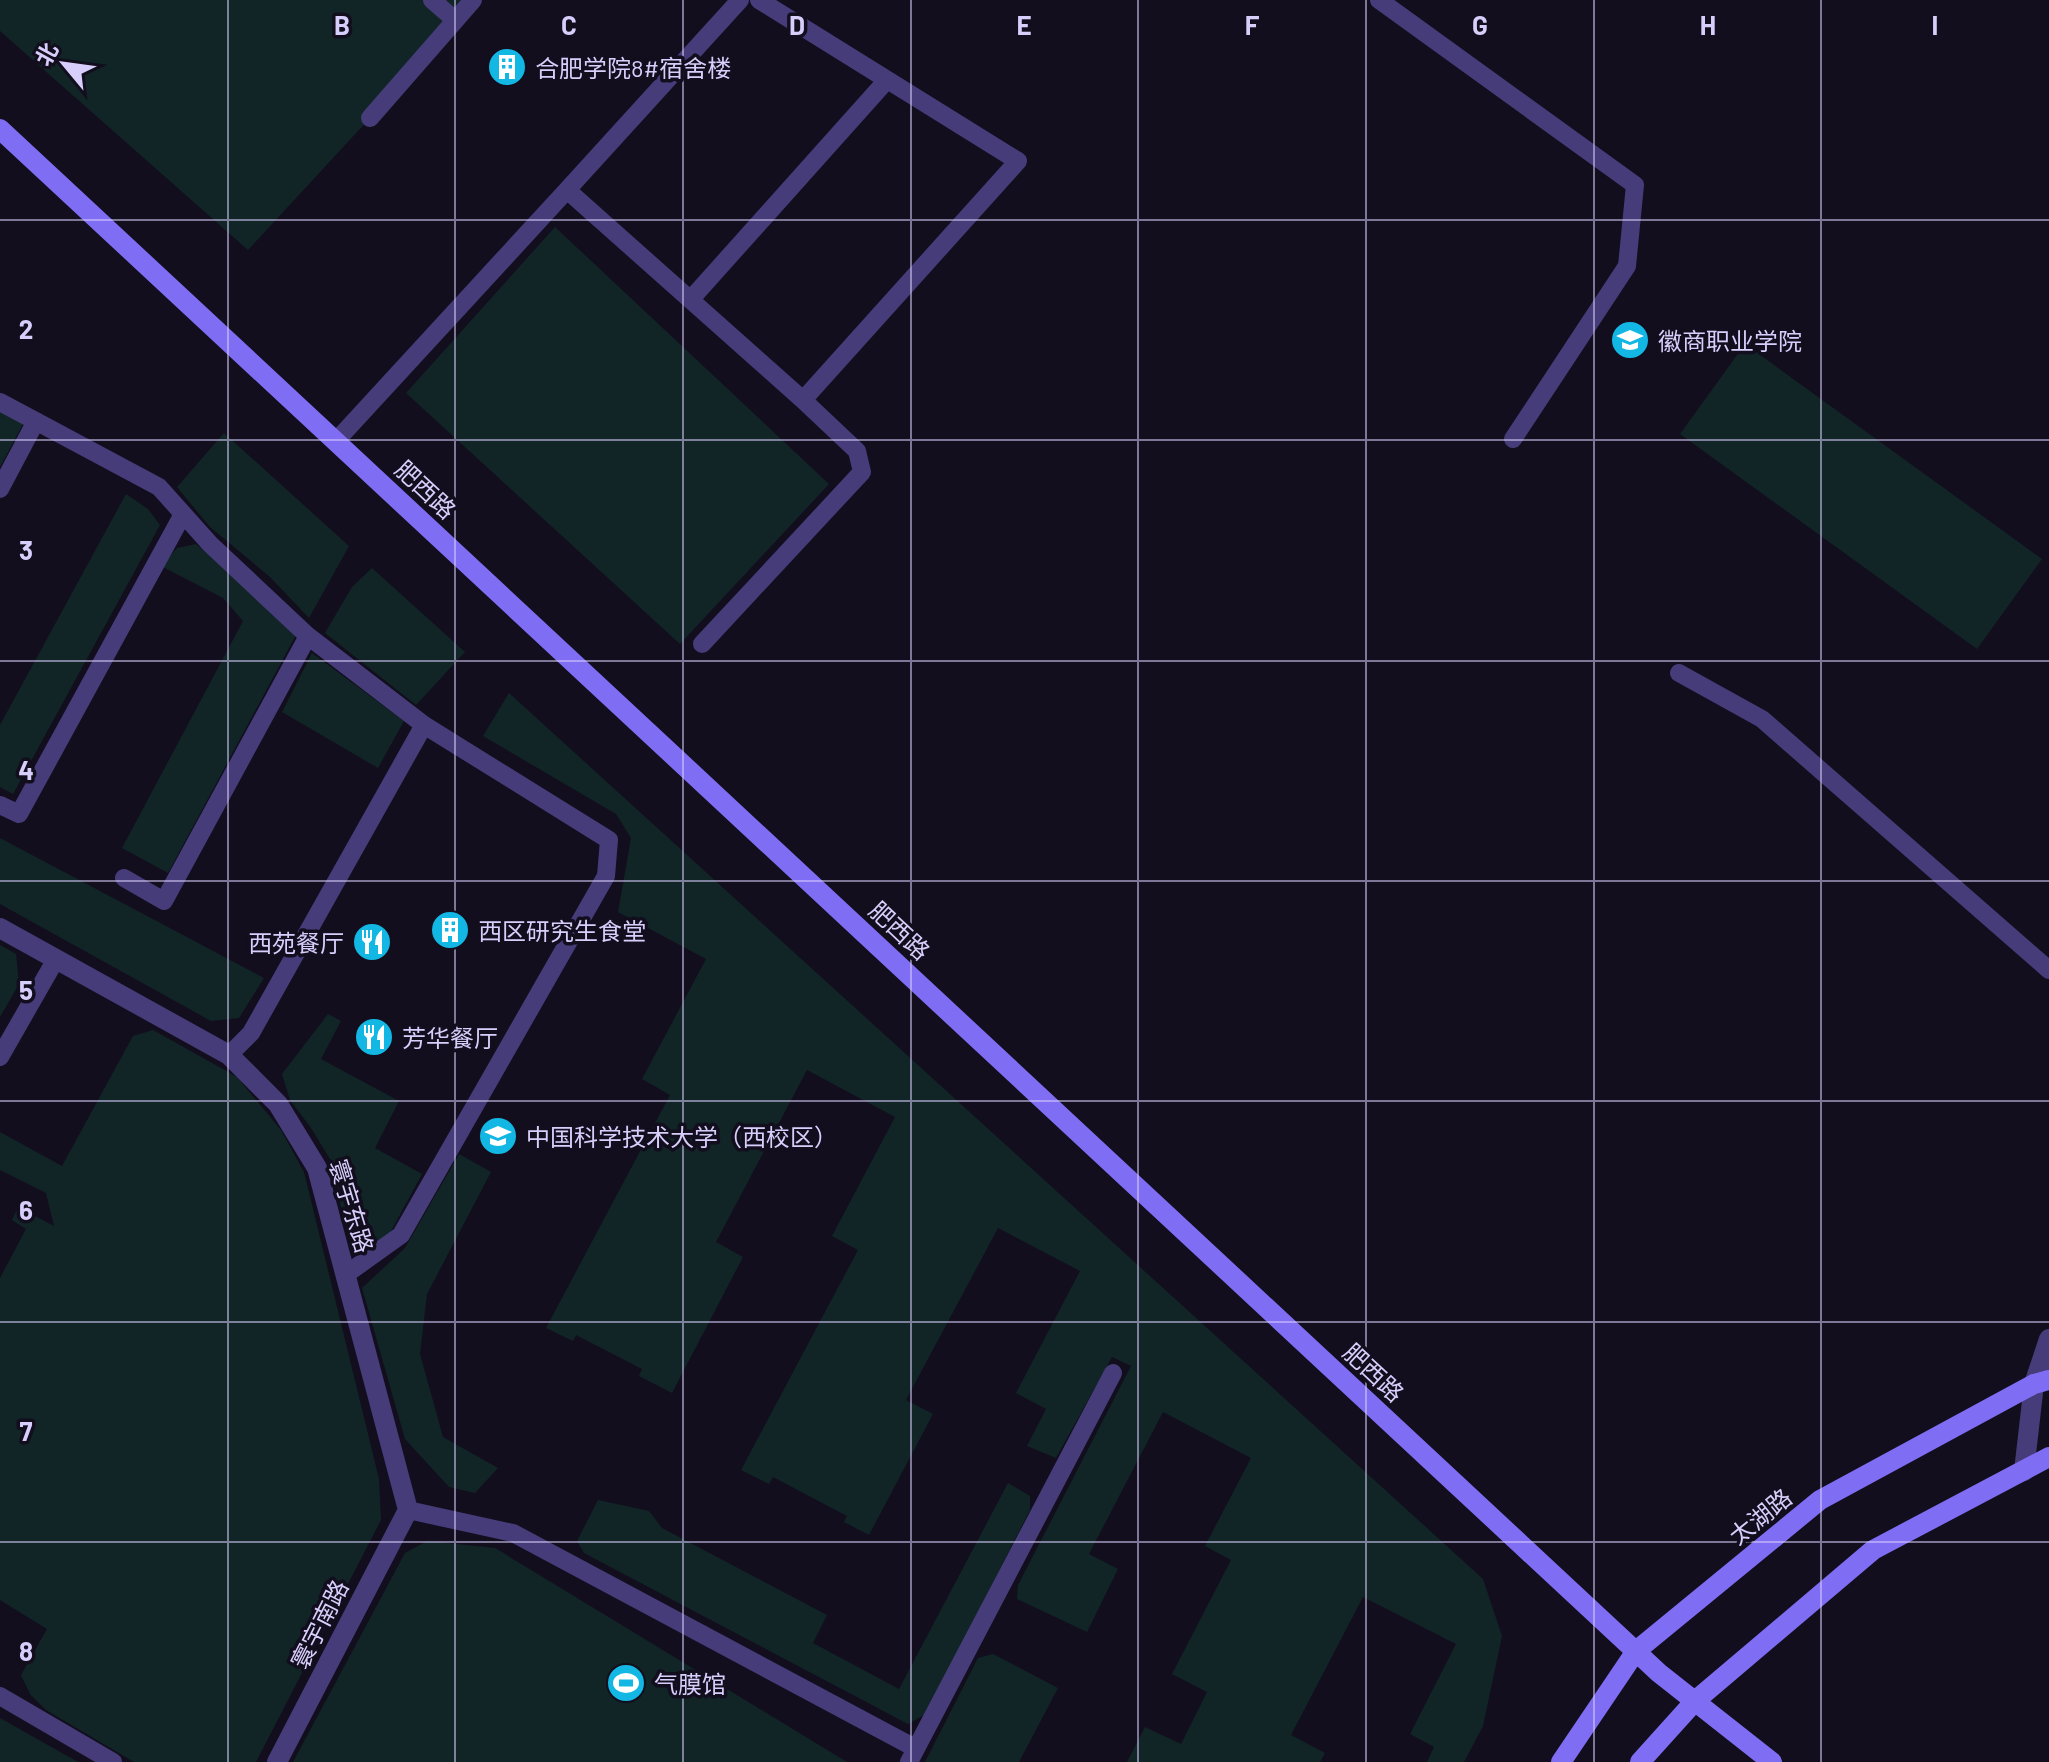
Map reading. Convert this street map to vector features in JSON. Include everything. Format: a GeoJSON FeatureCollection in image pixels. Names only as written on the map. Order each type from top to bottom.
{"type":"FeatureCollection","features":[{"type":"Feature","properties":{"kind":"main road","name":"肥西路"},"geometry":{"type":"LineString","coordinates":[[0,129],[1636,1651],[1772,1762]]}},
{"type":"Feature","properties":{"kind":"main road","name":"太湖路"},"geometry":{"type":"LineString","coordinates":[[1561,1762],[1636,1651],[1820,1500],[2041,1382]]}},
{"type":"Feature","properties":{"kind":"main road"},"geometry":{"type":"LineString","coordinates":[[1640,1762],[1695,1701],[1873,1550],[2049,1457]]}},
{"type":"Feature","properties":{"kind":"street","name":"寰宇东路"},"geometry":{"type":"LineString","coordinates":[[0,928],[229,1055],[278,1104],[317,1168],[408,1510]]}},
{"type":"Feature","properties":{"kind":"street"},"geometry":{"type":"LineString","coordinates":[[2024,1471],[2049,1339]]}},
{"type":"Feature","properties":{"kind":"street","name":"寰宇南路"},"geometry":{"type":"LineString","coordinates":[[277,1762],[408,1510]]}},
{"type":"Feature","properties":{"kind":"lane"},"geometry":{"type":"LineString","coordinates":[[432,0],[455,20]]}},
{"type":"Feature","properties":{"kind":"lane"},"geometry":{"type":"LineString","coordinates":[[370,118],[473,0]]}},
{"type":"Feature","properties":{"kind":"lane"},"geometry":{"type":"LineString","coordinates":[[336,441],[740,0]]}},
{"type":"Feature","properties":{"kind":"lane"},"geometry":{"type":"LineString","coordinates":[[759,0],[1018,161],[803,400]]}},
{"type":"Feature","properties":{"kind":"lane"},"geometry":{"type":"LineString","coordinates":[[1379,0],[1635,185],[1627,266],[1513,439]]}},
{"type":"Feature","properties":{"kind":"lane"},"geometry":{"type":"LineString","coordinates":[[691,299],[887,80]]}},
{"type":"Feature","properties":{"kind":"lane"},"geometry":{"type":"LineString","coordinates":[[567,190],[857,451],[862,472],[702,644]]}},
{"type":"Feature","properties":{"kind":"lane"},"geometry":{"type":"LineString","coordinates":[[0,402],[159,487],[210,544],[308,636],[424,725],[609,840],[606,876],[401,1235],[345,1275]]}},
{"type":"Feature","properties":{"kind":"lane"},"geometry":{"type":"LineString","coordinates":[[0,489],[36,421]]}},
{"type":"Feature","properties":{"kind":"lane"},"geometry":{"type":"LineString","coordinates":[[0,805],[19,814],[183,514]]}},
{"type":"Feature","properties":{"kind":"lane"},"geometry":{"type":"LineString","coordinates":[[124,878],[164,901],[308,636]]}},
{"type":"Feature","properties":{"kind":"lane"},"geometry":{"type":"LineString","coordinates":[[1679,673],[1762,719],[2049,970]]}},
{"type":"Feature","properties":{"kind":"lane"},"geometry":{"type":"LineString","coordinates":[[229,1055],[251,1033],[424,725]]}},
{"type":"Feature","properties":{"kind":"lane"},"geometry":{"type":"LineString","coordinates":[[0,1057],[56,959]]}},
{"type":"Feature","properties":{"kind":"lane"},"geometry":{"type":"LineString","coordinates":[[408,1510],[513,1533],[912,1755],[1113,1373]]}},
{"type":"Feature","properties":{"kind":"lane"},"geometry":{"type":"LineString","coordinates":[[0,1696],[113,1762]]}},
{"type":"Feature","properties":{"kind":"green space"},"geometry":{"type":"Polygon","coordinates":[[[0,0],[473,0],[248,250],[0,31],[0,0]]]}},
{"type":"Feature","properties":{"kind":"green space"},"geometry":{"type":"Polygon","coordinates":[[[555,227],[829,484],[680,644],[406,393],[555,227]]]}},
{"type":"Feature","properties":{"kind":"green space"},"geometry":{"type":"Polygon","coordinates":[[[1745,344],[2042,559],[1977,649],[1680,434],[1745,344]]]}},
{"type":"Feature","properties":{"kind":"green space"},"geometry":{"type":"Polygon","coordinates":[[[0,411],[23,424],[0,467],[0,411]]]}},
{"type":"Feature","properties":{"kind":"green space"},"geometry":{"type":"Polygon","coordinates":[[[224,433],[349,546],[309,618],[270,577],[210,527],[177,487],[224,433]]]}},
{"type":"Feature","properties":{"kind":"green space"},"geometry":{"type":"Polygon","coordinates":[[[126,494],[148,509],[160,525],[13,794],[0,787],[0,725],[126,494]]]}},
{"type":"Feature","properties":{"kind":"green space"},"geometry":{"type":"Polygon","coordinates":[[[196,544],[259,596],[296,635],[168,873],[122,848],[243,621],[223,598],[161,566],[177,548],[196,544]]]}},
{"type":"Feature","properties":{"kind":"green space"},"geometry":{"type":"Polygon","coordinates":[[[372,568],[465,652],[416,705],[325,633],[352,587],[372,568]]]}},
{"type":"Feature","properties":{"kind":"green space"},"geometry":{"type":"Polygon","coordinates":[[[312,653],[404,721],[378,768],[282,712],[312,653]]]}},
{"type":"Feature","properties":{"kind":"green space"},"geometry":{"type":"Polygon","coordinates":[[[509,693],[1483,1579],[1502,1636],[1483,1726],[1464,1762],[1427,1762],[1434,1747],[1410,1734],[1456,1644],[1363,1597],[1291,1735],[1325,1753],[1320,1762],[1127,1762],[1145,1727],[1181,1744],[1207,1692],[1172,1674],[1231,1560],[1205,1546],[1251,1458],[1163,1412],[1089,1554],[1118,1569],[1087,1632],[1017,1599],[1018,1585],[1131,1366],[1112,1357],[1056,1458],[1027,1446],[1046,1409],[1016,1393],[1080,1271],[998,1228],[906,1400],[933,1414],[869,1535],[844,1522],[847,1516],[773,1477],[769,1484],[741,1470],[858,1250],[832,1236],[895,1117],[807,1070],[716,1242],[743,1257],[672,1393],[639,1376],[642,1369],[576,1335],[573,1341],[546,1328],[670,1095],[642,1079],[706,959],[618,912],[631,838],[616,814],[483,736],[509,693]]]}},
{"type":"Feature","properties":{"kind":"green space"},"geometry":{"type":"Polygon","coordinates":[[[0,838],[264,978],[239,1018],[211,1021],[0,904],[0,838]]]}},
{"type":"Feature","properties":{"kind":"green space"},"geometry":{"type":"Polygon","coordinates":[[[0,945],[16,954],[19,984],[0,1017],[0,945]]]}},
{"type":"Feature","properties":{"kind":"green space"},"geometry":{"type":"Polygon","coordinates":[[[328,1014],[341,1021],[321,1059],[399,1101],[375,1148],[422,1174],[390,1233],[375,1243],[353,1234],[342,1211],[330,1159],[290,1100],[282,1074],[328,1014]]]}},
{"type":"Feature","properties":{"kind":"green space"},"geometry":{"type":"Polygon","coordinates":[[[153,1030],[237,1077],[281,1130],[304,1172],[379,1479],[381,1520],[256,1762],[134,1762],[46,1710],[30,1694],[21,1675],[47,1629],[0,1600],[0,1278],[26,1229],[12,1220],[18,1207],[54,1226],[46,1193],[0,1170],[0,1132],[62,1166],[133,1036],[153,1030]]]}},
{"type":"Feature","properties":{"kind":"green space"},"geometry":{"type":"Polygon","coordinates":[[[459,1154],[491,1172],[427,1294],[420,1354],[443,1437],[498,1468],[475,1493],[449,1487],[405,1439],[362,1288],[405,1248],[459,1154]]]}},
{"type":"Feature","properties":{"kind":"green space"},"geometry":{"type":"Polygon","coordinates":[[[1008,1483],[1030,1496],[1030,1510],[926,1714],[908,1724],[584,1553],[577,1541],[598,1500],[649,1511],[662,1528],[827,1615],[813,1643],[899,1689],[1008,1483]]]}},
{"type":"Feature","properties":{"kind":"green space"},"geometry":{"type":"Polygon","coordinates":[[[427,1541],[495,1548],[847,1762],[293,1762],[405,1553],[427,1541]]]}},
{"type":"Feature","properties":{"kind":"green space"},"geometry":{"type":"Polygon","coordinates":[[[993,1654],[1058,1688],[1019,1762],[925,1762],[978,1658],[993,1654]]]}},
{"type":"Feature","properties":{"kind":"green space"},"geometry":{"type":"Polygon","coordinates":[[[0,1718],[78,1762],[0,1762],[0,1718]]]}},
{"type":"Feature","properties":{"kind":"place","name":"合肥学院8#宿舍楼"},"geometry":{"type":"Point","coordinates":[507,67]}},
{"type":"Feature","properties":{"kind":"place","name":"徽商职业学院"},"geometry":{"type":"Point","coordinates":[1630,340]}},
{"type":"Feature","properties":{"kind":"place","name":"西区研究生食堂"},"geometry":{"type":"Point","coordinates":[450,930]}},
{"type":"Feature","properties":{"kind":"place","name":"西苑餐厅"},"geometry":{"type":"Point","coordinates":[372,942]}},
{"type":"Feature","properties":{"kind":"place","name":"芳华餐厅"},"geometry":{"type":"Point","coordinates":[374,1037]}},
{"type":"Feature","properties":{"kind":"place","name":"中国科学技术大学（西校区）"},"geometry":{"type":"Point","coordinates":[498,1136]}},
{"type":"Feature","properties":{"kind":"place","name":"气膜馆"},"geometry":{"type":"Point","coordinates":[626,1683]}}]}
